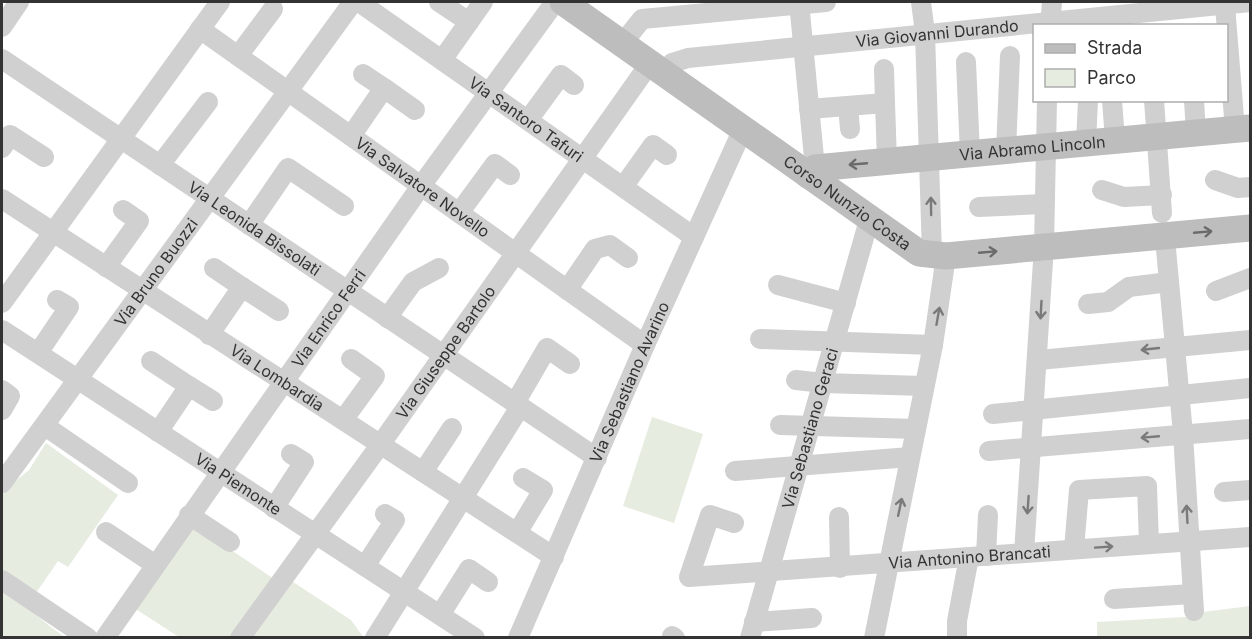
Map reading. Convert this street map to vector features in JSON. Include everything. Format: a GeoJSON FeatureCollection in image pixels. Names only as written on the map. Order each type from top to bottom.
{"type":"FeatureCollection","features":[{"type":"Feature","properties":{"kind":"street"},"geometry":{"type":"LineString","coordinates":[[2,27],[19,2]]}},
{"type":"Feature","properties":{"kind":"street"},"geometry":{"type":"LineString","coordinates":[[2,303],[220,2]]}},
{"type":"Feature","properties":{"kind":"street","name":"Via Bruno Buozzi"},"geometry":{"type":"LineString","coordinates":[[5,473],[45,426],[79,380],[353,2]]}},
{"type":"Feature","properties":{"kind":"street","name":"Via Santoro Tafuri"},"geometry":{"type":"LineString","coordinates":[[359,2],[694,237]]}},
{"type":"Feature","properties":{"kind":"street"},"geometry":{"type":"LineString","coordinates":[[440,2],[469,22]]}},
{"type":"Feature","properties":{"kind":"street"},"geometry":{"type":"LineString","coordinates":[[442,60],[483,2]]}},
{"type":"Feature","properties":{"kind":"street","name":"Via Enrico Ferri"},"geometry":{"type":"LineString","coordinates":[[105,638],[154,564],[421,186],[555,2]]}},
{"type":"Feature","properties":{"kind":"street","name":"Corso Nunzio Costa"},"geometry":{"type":"LineString","coordinates":[[563,2],[628,37],[658,69],[743,129],[811,172],[869,220],[907,247],[939,255],[1251,228]]}},
{"type":"Feature","properties":{"kind":"street"},"geometry":{"type":"LineString","coordinates":[[628,37],[638,2]]}},
{"type":"Feature","properties":{"kind":"street"},"geometry":{"type":"LineString","coordinates":[[628,37],[642,19],[826,2]]}},
{"type":"Feature","properties":{"kind":"street"},"geometry":{"type":"LineString","coordinates":[[874,638],[933,345],[939,255],[930,158],[925,33],[921,2]]}},
{"type":"Feature","properties":{"kind":"street"},"geometry":{"type":"LineString","coordinates":[[1051,24],[1052,2]]}},
{"type":"Feature","properties":{"kind":"street","name":"Via Giovanni Durando"},"geometry":{"type":"LineString","coordinates":[[1051,24],[1146,13],[1187,17],[1225,5],[1251,2]]}},
{"type":"Feature","properties":{"kind":"street"},"geometry":{"type":"LineString","coordinates":[[799,3],[809,109],[811,172]]}},
{"type":"Feature","properties":{"kind":"street"},"geometry":{"type":"LineString","coordinates":[[1225,5],[1228,24]]}},
{"type":"Feature","properties":{"kind":"street"},"geometry":{"type":"LineString","coordinates":[[238,56],[273,9]]}},
{"type":"Feature","properties":{"kind":"street","name":"Via Giovanni Durando"},"geometry":{"type":"LineString","coordinates":[[658,69],[688,58],[925,33],[1033,25]]}},
{"type":"Feature","properties":{"kind":"street"},"geometry":{"type":"LineString","coordinates":[[1228,26],[1243,129]]}},
{"type":"Feature","properties":{"kind":"street","name":"Via Salvatore Novello"},"geometry":{"type":"LineString","coordinates":[[200,29],[645,345]]}},
{"type":"Feature","properties":{"kind":"street"},"geometry":{"type":"LineString","coordinates":[[1006,151],[1010,56]]}},
{"type":"Feature","properties":{"kind":"street","name":"Via Leonida Bissolati"},"geometry":{"type":"LineString","coordinates":[[2,58],[597,459]]}},
{"type":"Feature","properties":{"kind":"street"},"geometry":{"type":"LineString","coordinates":[[966,62],[970,154]]}},
{"type":"Feature","properties":{"kind":"street","name":"Via Giuseppe Bartolo"},"geometry":{"type":"LineString","coordinates":[[240,638],[316,535],[583,159],[658,69]]}},
{"type":"Feature","properties":{"kind":"street"},"geometry":{"type":"LineString","coordinates":[[884,69],[887,161]]}},
{"type":"Feature","properties":{"kind":"street"},"geometry":{"type":"LineString","coordinates":[[363,74],[415,110]]}},
{"type":"Feature","properties":{"kind":"street"},"geometry":{"type":"LineString","coordinates":[[528,120],[561,75],[574,85]]}},
{"type":"Feature","properties":{"kind":"street"},"geometry":{"type":"LineString","coordinates":[[351,136],[384,88]]}},
{"type":"Feature","properties":{"kind":"street"},"geometry":{"type":"LineString","coordinates":[[160,165],[208,102]]}},
{"type":"Feature","properties":{"kind":"street"},"geometry":{"type":"LineString","coordinates":[[1024,553],[1039,360],[1047,102]]}},
{"type":"Feature","properties":{"kind":"street"},"geometry":{"type":"LineString","coordinates":[[1086,143],[1088,102]]}},
{"type":"Feature","properties":{"kind":"street"},"geometry":{"type":"LineString","coordinates":[[1112,102],[1115,141]]}},
{"type":"Feature","properties":{"kind":"street"},"geometry":{"type":"LineString","coordinates":[[1102,190],[1124,197],[1162,204],[1154,102]]}},
{"type":"Feature","properties":{"kind":"street"},"geometry":{"type":"LineString","coordinates":[[1194,102],[1196,133]]}},
{"type":"Feature","properties":{"kind":"street"},"geometry":{"type":"LineString","coordinates":[[809,109],[885,103]]}},
{"type":"Feature","properties":{"kind":"street"},"geometry":{"type":"LineString","coordinates":[[848,106],[850,129]]}},
{"type":"Feature","properties":{"kind":"street","name":"Via Sebastiano Avarino"},"geometry":{"type":"LineString","coordinates":[[518,638],[645,345],[743,129]]}},
{"type":"Feature","properties":{"kind":"street","name":"Via Abramo Lincoln"},"geometry":{"type":"LineString","coordinates":[[811,172],[887,161],[1243,129]]}},
{"type":"Feature","properties":{"kind":"street"},"geometry":{"type":"LineString","coordinates":[[2,148],[10,135],[44,157]]}},
{"type":"Feature","properties":{"kind":"street"},"geometry":{"type":"LineString","coordinates":[[623,187],[653,145],[667,155]]}},
{"type":"Feature","properties":{"kind":"street"},"geometry":{"type":"LineString","coordinates":[[459,213],[495,164],[510,175]]}},
{"type":"Feature","properties":{"kind":"street"},"geometry":{"type":"LineString","coordinates":[[249,225],[288,168],[344,206]]}},
{"type":"Feature","properties":{"kind":"street"},"geometry":{"type":"LineString","coordinates":[[1215,180],[1239,188],[1251,187]]}},
{"type":"Feature","properties":{"kind":"street","name":"Via Lombardia"},"geometry":{"type":"LineString","coordinates":[[2,200],[554,557]]}},
{"type":"Feature","properties":{"kind":"street"},"geometry":{"type":"LineString","coordinates":[[978,207],[1044,204]]}},
{"type":"Feature","properties":{"kind":"street"},"geometry":{"type":"LineString","coordinates":[[106,267],[139,221],[123,210]]}},
{"type":"Feature","properties":{"kind":"street","name":"Via Sebastiano Geraci"},"geometry":{"type":"LineString","coordinates":[[752,630],[869,220]]}},
{"type":"Feature","properties":{"kind":"street"},"geometry":{"type":"LineString","coordinates":[[567,290],[595,249],[610,246],[628,258]]}},
{"type":"Feature","properties":{"kind":"street"},"geometry":{"type":"LineString","coordinates":[[1114,599],[1193,602],[1183,434],[1166,249]]}},
{"type":"Feature","properties":{"kind":"street"},"geometry":{"type":"LineString","coordinates":[[214,268],[279,311]]}},
{"type":"Feature","properties":{"kind":"street"},"geometry":{"type":"LineString","coordinates":[[387,318],[413,282],[439,268]]}},
{"type":"Feature","properties":{"kind":"street"},"geometry":{"type":"LineString","coordinates":[[1216,291],[1251,278]]}},
{"type":"Feature","properties":{"kind":"street"},"geometry":{"type":"LineString","coordinates":[[1088,304],[1108,303],[1129,286],[1169,282]]}},
{"type":"Feature","properties":{"kind":"street"},"geometry":{"type":"LineString","coordinates":[[778,285],[846,303]]}},
{"type":"Feature","properties":{"kind":"street"},"geometry":{"type":"LineString","coordinates":[[209,335],[242,287]]}},
{"type":"Feature","properties":{"kind":"street"},"geometry":{"type":"LineString","coordinates":[[38,353],[69,307],[57,300]]}},
{"type":"Feature","properties":{"kind":"street","name":"Via Piemonte"},"geometry":{"type":"LineString","coordinates":[[2,330],[475,638]]}},
{"type":"Feature","properties":{"kind":"street"},"geometry":{"type":"LineString","coordinates":[[760,339],[933,345]]}},
{"type":"Feature","properties":{"kind":"street"},"geometry":{"type":"LineString","coordinates":[[1039,360],[1251,340]]}},
{"type":"Feature","properties":{"kind":"street"},"geometry":{"type":"LineString","coordinates":[[375,638],[462,498],[517,405],[547,348],[570,364]]}},
{"type":"Feature","properties":{"kind":"street"},"geometry":{"type":"LineString","coordinates":[[343,420],[375,376],[351,359]]}},
{"type":"Feature","properties":{"kind":"street"},"geometry":{"type":"LineString","coordinates":[[151,361],[213,401]]}},
{"type":"Feature","properties":{"kind":"street"},"geometry":{"type":"LineString","coordinates":[[796,380],[924,386]]}},
{"type":"Feature","properties":{"kind":"street"},"geometry":{"type":"LineString","coordinates":[[158,432],[189,386]]}},
{"type":"Feature","properties":{"kind":"street"},"geometry":{"type":"LineString","coordinates":[[993,414],[1251,388]]}},
{"type":"Feature","properties":{"kind":"street"},"geometry":{"type":"LineString","coordinates":[[2,390],[10,396],[2,410]]}},
{"type":"Feature","properties":{"kind":"street"},"geometry":{"type":"LineString","coordinates":[[780,425],[916,429]]}},
{"type":"Feature","properties":{"kind":"street"},"geometry":{"type":"LineString","coordinates":[[45,426],[128,483]]}},
{"type":"Feature","properties":{"kind":"street"},"geometry":{"type":"LineString","coordinates":[[423,472],[452,428]]}},
{"type":"Feature","properties":{"kind":"street"},"geometry":{"type":"LineString","coordinates":[[989,451],[1251,429]]}},
{"type":"Feature","properties":{"kind":"street"},"geometry":{"type":"LineString","coordinates":[[274,508],[304,462],[291,454]]}},
{"type":"Feature","properties":{"kind":"street"},"geometry":{"type":"LineString","coordinates":[[735,471],[910,457]]}},
{"type":"Feature","properties":{"kind":"street"},"geometry":{"type":"LineString","coordinates":[[517,533],[543,490],[523,478]]}},
{"type":"Feature","properties":{"kind":"street"},"geometry":{"type":"LineString","coordinates":[[1074,549],[1079,490],[1147,486],[1149,544]]}},
{"type":"Feature","properties":{"kind":"street"},"geometry":{"type":"LineString","coordinates":[[1224,492],[1251,490]]}},
{"type":"Feature","properties":{"kind":"street"},"geometry":{"type":"LineString","coordinates":[[365,566],[395,520],[385,514]]}},
{"type":"Feature","properties":{"kind":"street"},"geometry":{"type":"LineString","coordinates":[[189,515],[230,542]]}},
{"type":"Feature","properties":{"kind":"street","name":"Via Antonino Brancati"},"geometry":{"type":"LineString","coordinates":[[734,523],[710,515],[689,577],[1251,537]]}},
{"type":"Feature","properties":{"kind":"street"},"geometry":{"type":"LineString","coordinates":[[957,638],[957,621],[988,515]]}},
{"type":"Feature","properties":{"kind":"street"},"geometry":{"type":"LineString","coordinates":[[838,517],[840,568]]}},
{"type":"Feature","properties":{"kind":"street"},"geometry":{"type":"LineString","coordinates":[[106,532],[154,564]]}},
{"type":"Feature","properties":{"kind":"street"},"geometry":{"type":"LineString","coordinates":[[440,615],[469,569],[488,582]]}},
{"type":"Feature","properties":{"kind":"street"},"geometry":{"type":"LineString","coordinates":[[2,580],[88,638]]}},
{"type":"Feature","properties":{"kind":"street"},"geometry":{"type":"LineString","coordinates":[[752,630],[812,618]]}},
{"type":"Feature","properties":{"kind":"green space"},"geometry":{"type":"Polygon","coordinates":[[[652,417],[703,434],[674,523],[623,506],[652,417]]]}},
{"type":"Feature","properties":{"kind":"green space"},"geometry":{"type":"Polygon","coordinates":[[[46,443],[118,495],[68,567],[58,561],[36,593],[2,574],[2,492],[29,470],[46,443]]]}},
{"type":"Feature","properties":{"kind":"green space"},"geometry":{"type":"Polygon","coordinates":[[[191,523],[274,579],[231,637],[179,637],[134,608],[191,523]]]}},
{"type":"Feature","properties":{"kind":"green space"},"geometry":{"type":"Polygon","coordinates":[[[290,580],[351,620],[364,638],[249,638],[290,580]]]}},
{"type":"Feature","properties":{"kind":"green space"},"geometry":{"type":"Polygon","coordinates":[[[2,588],[49,625],[65,637],[2,637],[2,588]]]}},
{"type":"Feature","properties":{"kind":"green space"},"geometry":{"type":"Polygon","coordinates":[[[1250,606],[1250,637],[1097,637],[1097,622],[1202,616],[1203,612],[1250,606]]]}}]}
